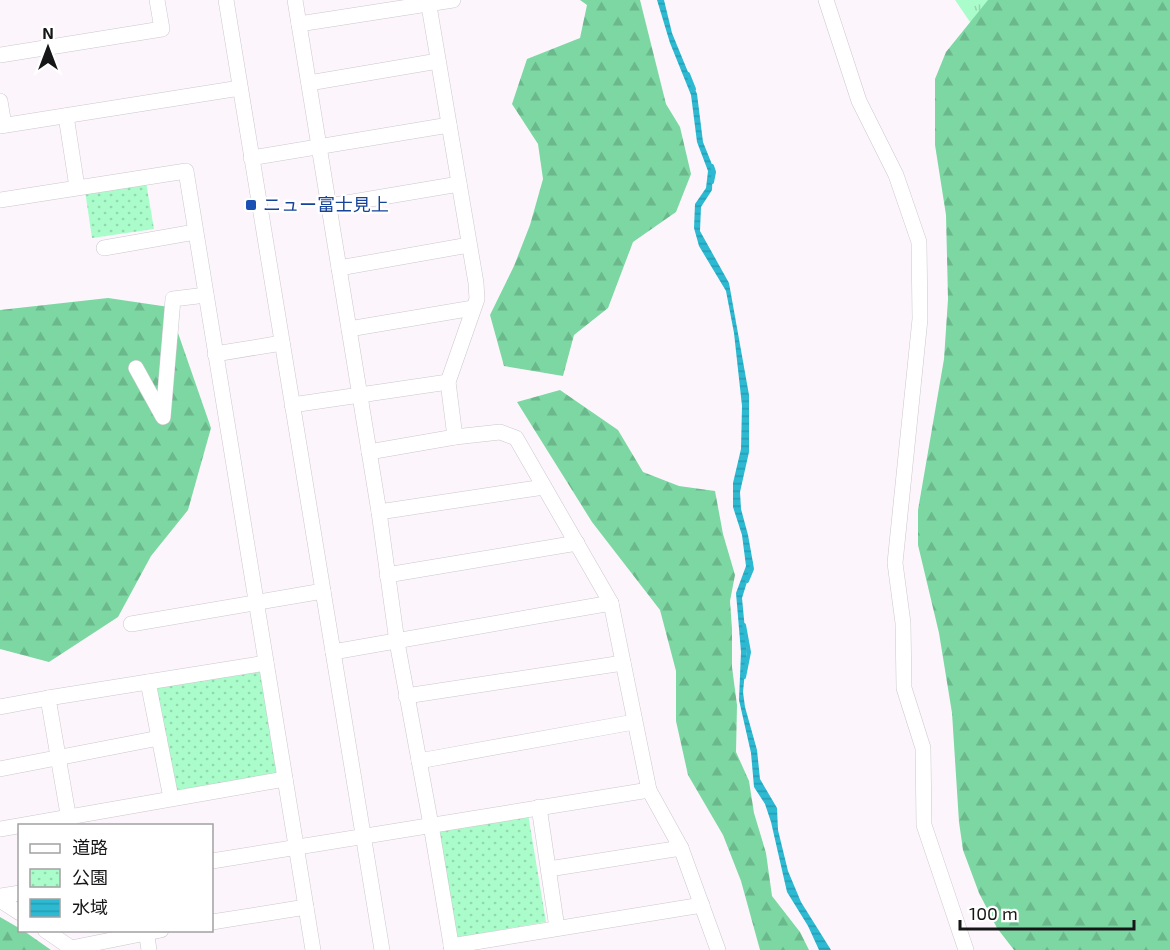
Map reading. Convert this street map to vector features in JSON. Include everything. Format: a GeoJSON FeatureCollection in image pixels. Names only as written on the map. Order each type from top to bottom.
{"type":"FeatureCollection","features":[{"type":"Feature","properties":{"kind":"street"},"geometry":{"type":"LineString","coordinates":[[0,55],[162,28],[157,0]]}},
{"type":"Feature","properties":{"kind":"street"},"geometry":{"type":"LineString","coordinates":[[226,0],[382,950]]}},
{"type":"Feature","properties":{"kind":"street"},"geometry":{"type":"LineString","coordinates":[[295,0],[379,512],[396,642],[452,948],[557,928],[702,905]]}},
{"type":"Feature","properties":{"kind":"street"},"geometry":{"type":"LineString","coordinates":[[299,24],[428,2],[453,0]]}},
{"type":"Feature","properties":{"kind":"street"},"geometry":{"type":"LineString","coordinates":[[826,0],[859,101],[896,175],[919,242],[920,318],[895,563],[903,623],[904,687],[923,748],[924,825],[966,950]]}},
{"type":"Feature","properties":{"kind":"street"},"geometry":{"type":"LineString","coordinates":[[428,2],[477,299],[448,382],[455,437]]}},
{"type":"Feature","properties":{"kind":"street"},"geometry":{"type":"LineString","coordinates":[[309,83],[438,61]]}},
{"type":"Feature","properties":{"kind":"street"},"geometry":{"type":"LineString","coordinates":[[0,101],[2,126],[240,88]]}},
{"type":"Feature","properties":{"kind":"street"},"geometry":{"type":"LineString","coordinates":[[66,116],[77,187]]}},
{"type":"Feature","properties":{"kind":"street"},"geometry":{"type":"LineString","coordinates":[[251,158],[448,125]]}},
{"type":"Feature","properties":{"kind":"street"},"geometry":{"type":"LineString","coordinates":[[0,200],[186,171],[313,950]]}},
{"type":"Feature","properties":{"kind":"street"},"geometry":{"type":"LineString","coordinates":[[329,206],[459,184]]}},
{"type":"Feature","properties":{"kind":"street"},"geometry":{"type":"LineString","coordinates":[[104,248],[195,232]]}},
{"type":"Feature","properties":{"kind":"street"},"geometry":{"type":"LineString","coordinates":[[339,268],[469,244]]}},
{"type":"Feature","properties":{"kind":"street"},"geometry":{"type":"LineString","coordinates":[[136,368],[163,417],[173,299],[206,295]]}},
{"type":"Feature","properties":{"kind":"street"},"geometry":{"type":"LineString","coordinates":[[349,329],[473,308]]}},
{"type":"Feature","properties":{"kind":"street"},"geometry":{"type":"LineString","coordinates":[[215,354],[282,343]]}},
{"type":"Feature","properties":{"kind":"street"},"geometry":{"type":"LineString","coordinates":[[292,405],[448,382]]}},
{"type":"Feature","properties":{"kind":"street"},"geometry":{"type":"LineString","coordinates":[[369,452],[455,437],[500,432],[516,438],[611,603],[649,790],[681,848],[718,950]]}},
{"type":"Feature","properties":{"kind":"street"},"geometry":{"type":"LineString","coordinates":[[379,512],[544,487]]}},
{"type":"Feature","properties":{"kind":"street"},"geometry":{"type":"LineString","coordinates":[[387,575],[577,543]]}},
{"type":"Feature","properties":{"kind":"street"},"geometry":{"type":"LineString","coordinates":[[131,624],[323,591]]}},
{"type":"Feature","properties":{"kind":"street"},"geometry":{"type":"LineString","coordinates":[[333,652],[611,603]]}},
{"type":"Feature","properties":{"kind":"street"},"geometry":{"type":"LineString","coordinates":[[0,707],[266,663]]}},
{"type":"Feature","properties":{"kind":"street"},"geometry":{"type":"LineString","coordinates":[[406,696],[623,663]]}},
{"type":"Feature","properties":{"kind":"street"},"geometry":{"type":"LineString","coordinates":[[148,682],[171,798]]}},
{"type":"Feature","properties":{"kind":"street"},"geometry":{"type":"LineString","coordinates":[[48,698],[69,821]]}},
{"type":"Feature","properties":{"kind":"street"},"geometry":{"type":"LineString","coordinates":[[419,761],[634,722]]}},
{"type":"Feature","properties":{"kind":"street"},"geometry":{"type":"LineString","coordinates":[[0,769],[159,738]]}},
{"type":"Feature","properties":{"kind":"street"},"geometry":{"type":"LineString","coordinates":[[43,824],[69,821],[171,798],[285,779]]}},
{"type":"Feature","properties":{"kind":"street"},"geometry":{"type":"LineString","coordinates":[[213,861],[649,790]]}},
{"type":"Feature","properties":{"kind":"street"},"geometry":{"type":"LineString","coordinates":[[539,807],[557,928]]}},
{"type":"Feature","properties":{"kind":"street"},"geometry":{"type":"LineString","coordinates":[[0,829],[18,827]]}},
{"type":"Feature","properties":{"kind":"street"},"geometry":{"type":"LineString","coordinates":[[549,869],[681,848]]}},
{"type":"Feature","properties":{"kind":"street"},"geometry":{"type":"LineString","coordinates":[[0,898],[18,894]]}},
{"type":"Feature","properties":{"kind":"street"},"geometry":{"type":"LineString","coordinates":[[0,898],[18,912]]}},
{"type":"Feature","properties":{"kind":"street"},"geometry":{"type":"LineString","coordinates":[[213,922],[306,907]]}},
{"type":"Feature","properties":{"kind":"street"},"geometry":{"type":"LineString","coordinates":[[48,932],[71,948],[146,932]]}},
{"type":"Feature","properties":{"kind":"street"},"geometry":{"type":"LineString","coordinates":[[149,950],[151,932]]}},
{"type":"Feature","properties":{"kind":"green space"},"geometry":{"type":"Polygon","coordinates":[[[580,0],[640,0],[666,104],[680,127],[691,174],[676,212],[633,242],[608,308],[574,335],[563,376],[504,366],[490,315],[514,266],[530,225],[543,179],[538,144],[512,104],[527,59],[580,38],[587,5],[580,0]]]}},
{"type":"Feature","properties":{"kind":"green space"},"geometry":{"type":"Polygon","coordinates":[[[955,0],[1078,0],[970,22],[955,0]]]}},
{"type":"Feature","properties":{"kind":"green space"},"geometry":{"type":"Polygon","coordinates":[[[988,0],[1170,0],[1170,950],[1014,950],[997,928],[979,893],[963,850],[952,713],[939,633],[918,545],[918,510],[944,359],[948,299],[946,215],[935,145],[935,79],[946,52],[988,0]]]}},
{"type":"Feature","properties":{"kind":"green space"},"geometry":{"type":"Polygon","coordinates":[[[146,182],[154,229],[92,238],[85,191],[146,182]]]}},
{"type":"Feature","properties":{"kind":"green space"},"geometry":{"type":"Polygon","coordinates":[[[108,298],[169,307],[211,428],[188,510],[151,556],[118,617],[49,662],[0,649],[0,310],[108,298]]]}},
{"type":"Feature","properties":{"kind":"green space"},"geometry":{"type":"Polygon","coordinates":[[[560,390],[618,430],[643,472],[679,486],[715,491],[723,534],[735,575],[730,601],[732,667],[737,705],[736,752],[749,781],[754,813],[766,853],[772,896],[800,932],[809,950],[760,950],[741,881],[723,835],[688,775],[676,721],[676,671],[660,610],[592,522],[517,402],[560,390]]]}},
{"type":"Feature","properties":{"kind":"green space"},"geometry":{"type":"Polygon","coordinates":[[[260,668],[278,775],[176,793],[156,686],[260,668]]]}},
{"type":"Feature","properties":{"kind":"green space"},"geometry":{"type":"Polygon","coordinates":[[[528,814],[546,922],[454,938],[435,829],[528,814]]]}},
{"type":"Feature","properties":{"kind":"green space"},"geometry":{"type":"Polygon","coordinates":[[[0,917],[18,927],[18,932],[25,932],[51,950],[0,950],[0,917]]]}},
{"type":"Feature","properties":{"kind":"water"},"geometry":{"type":"Polygon","coordinates":[[[657,0],[664,0],[672,33],[697,94],[703,142],[713,167],[712,190],[701,207],[700,231],[729,283],[749,395],[749,452],[740,492],[741,509],[753,563],[742,598],[747,651],[743,692],[745,707],[757,750],[760,779],[777,808],[778,830],[788,871],[801,902],[831,950],[819,950],[808,926],[787,892],[771,822],[765,804],[754,787],[751,753],[739,700],[741,652],[736,593],[746,566],[742,535],[733,507],[733,483],[741,449],[742,406],[734,333],[726,291],[699,246],[694,228],[695,204],[706,188],[708,171],[697,142],[691,95],[670,43],[657,0]]]}},
{"type":"Feature","properties":{"kind":"waterway"},"geometry":{"type":"LineString","coordinates":[[688,74],[694,89]]}},
{"type":"Feature","properties":{"kind":"waterway"},"geometry":{"type":"LineString","coordinates":[[712,166],[714,172],[712,182]]}},
{"type":"Feature","properties":{"kind":"waterway"},"geometry":{"type":"LineString","coordinates":[[747,581],[752,569],[751,563]]}},
{"type":"Feature","properties":{"kind":"waterway"},"geometry":{"type":"LineString","coordinates":[[744,625],[749,652],[744,677]]}},
{"type":"Feature","properties":{"kind":"place","name":"ニュー富士見上"},"geometry":{"type":"Point","coordinates":[251,205]}}]}
